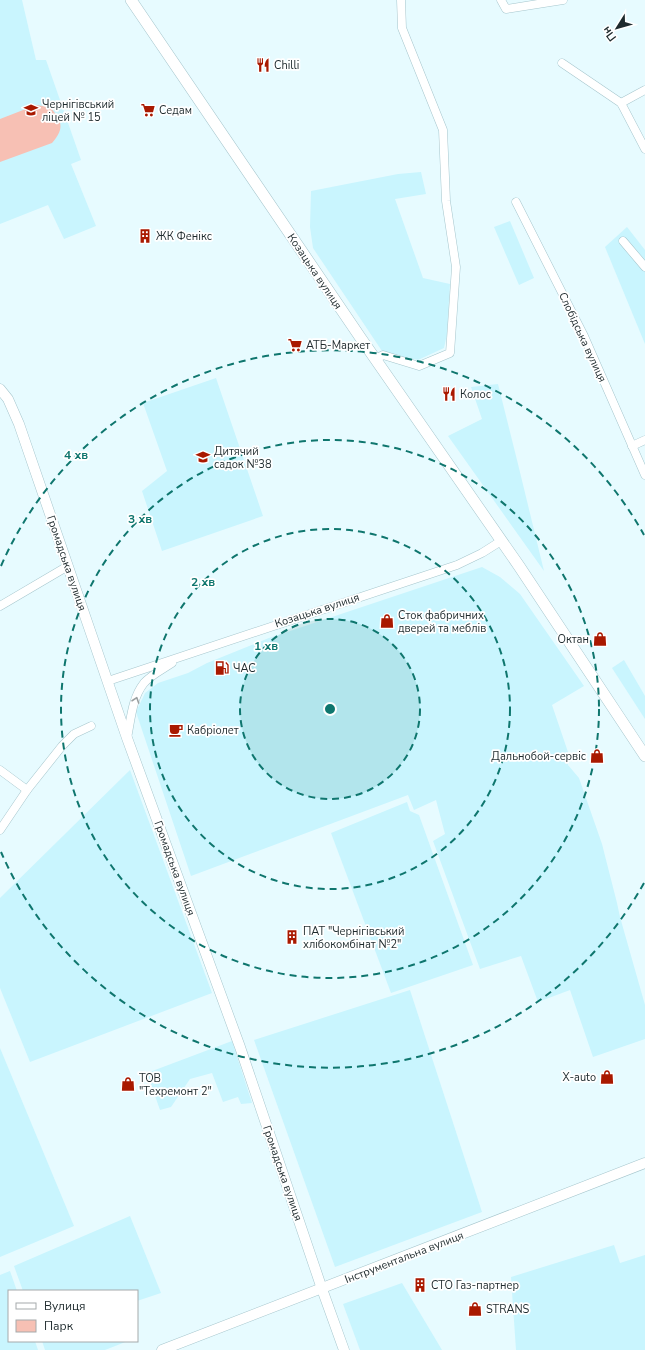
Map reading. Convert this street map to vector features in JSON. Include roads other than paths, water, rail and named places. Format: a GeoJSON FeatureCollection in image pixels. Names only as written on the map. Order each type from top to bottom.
{"type":"FeatureCollection","features":[{"type":"Feature","properties":{"kind":"main road","name":"Козацька вулиця"},"geometry":{"type":"LineString","coordinates":[[131,0],[360,337],[540,597],[645,756]]}},
{"type":"Feature","properties":{"kind":"street"},"geometry":{"type":"LineString","coordinates":[[376,359],[383,355],[419,366],[450,353],[456,275],[446,201],[443,130],[402,28],[401,0]]}},
{"type":"Feature","properties":{"kind":"street"},"geometry":{"type":"LineString","coordinates":[[501,0],[506,9],[563,0]]}},
{"type":"Feature","properties":{"kind":"street"},"geometry":{"type":"LineString","coordinates":[[562,63],[621,103],[645,149]]}},
{"type":"Feature","properties":{"kind":"street"},"geometry":{"type":"LineString","coordinates":[[621,103],[645,90]]}},
{"type":"Feature","properties":{"kind":"street","name":"Слобідська вулиця"},"geometry":{"type":"LineString","coordinates":[[516,202],[575,318],[645,475]]}},
{"type":"Feature","properties":{"kind":"street"},"geometry":{"type":"LineString","coordinates":[[623,241],[645,267]]}},
{"type":"Feature","properties":{"kind":"street","name":"Громадська вулиця"},"geometry":{"type":"LineString","coordinates":[[0,389],[8,399],[19,424],[127,738],[240,1047],[344,1350]]}},
{"type":"Feature","properties":{"kind":"street"},"geometry":{"type":"LineString","coordinates":[[632,446],[645,440]]}},
{"type":"Feature","properties":{"kind":"street","name":"Козацька вулиця"},"geometry":{"type":"LineString","coordinates":[[108,681],[457,565],[501,542]]}},
{"type":"Feature","properties":{"kind":"street"},"geometry":{"type":"LineString","coordinates":[[0,606],[68,566]]}},
{"type":"Feature","properties":{"kind":"street"},"geometry":{"type":"LineString","coordinates":[[127,738],[134,705],[144,682],[183,656]]}},
{"type":"Feature","properties":{"kind":"street"},"geometry":{"type":"LineString","coordinates":[[0,830],[27,790],[62,746],[74,734],[91,726]]}},
{"type":"Feature","properties":{"kind":"street"},"geometry":{"type":"LineString","coordinates":[[0,770],[27,790]]}},
{"type":"Feature","properties":{"kind":"street","name":"Інструментальна вулиця"},"geometry":{"type":"LineString","coordinates":[[162,1350],[645,1163]]}},
{"type":"Feature","properties":{"kind":"place","name":"Chilli"},"geometry":{"type":"Point","coordinates":[263,65]}},
{"type":"Feature","properties":{"kind":"place","name":"Чернігівський ліцей № 15"},"geometry":{"type":"Point","coordinates":[31,110]}},
{"type":"Feature","properties":{"kind":"place","name":"Седам"},"geometry":{"type":"Point","coordinates":[148,110]}},
{"type":"Feature","properties":{"kind":"place","name":"ЖК Фенікс"},"geometry":{"type":"Point","coordinates":[145,236]}},
{"type":"Feature","properties":{"kind":"place","name":"АТБ-Маркет"},"geometry":{"type":"Point","coordinates":[295,345]}},
{"type":"Feature","properties":{"kind":"place","name":"Колос"},"geometry":{"type":"Point","coordinates":[449,394]}},
{"type":"Feature","properties":{"kind":"place","name":"Дитячий садок №38"},"geometry":{"type":"Point","coordinates":[203,457]}},
{"type":"Feature","properties":{"kind":"place","name":"Сток фабричних дверей та меблів"},"geometry":{"type":"Point","coordinates":[387,621]}},
{"type":"Feature","properties":{"kind":"place","name":"Октан"},"geometry":{"type":"Point","coordinates":[600,639]}},
{"type":"Feature","properties":{"kind":"place","name":"ЧАС"},"geometry":{"type":"Point","coordinates":[222,668]}},
{"type":"Feature","properties":{"kind":"place","name":"Кабріолет"},"geometry":{"type":"Point","coordinates":[176,730]}},
{"type":"Feature","properties":{"kind":"place","name":"Дальнобой-сервіс"},"geometry":{"type":"Point","coordinates":[597,756]}},
{"type":"Feature","properties":{"kind":"place","name":"ПАТ \"Чернігівський хлібокомбінат №2\""},"geometry":{"type":"Point","coordinates":[292,937]}},
{"type":"Feature","properties":{"kind":"place","name":"X-auto"},"geometry":{"type":"Point","coordinates":[607,1077]}},
{"type":"Feature","properties":{"kind":"place","name":"ТОВ \"Техремонт 2\""},"geometry":{"type":"Point","coordinates":[128,1084]}},
{"type":"Feature","properties":{"kind":"place","name":"СТО Газ-партнер"},"geometry":{"type":"Point","coordinates":[420,1285]}},
{"type":"Feature","properties":{"kind":"place","name":"STRANS"},"geometry":{"type":"Point","coordinates":[475,1309]}}]}
